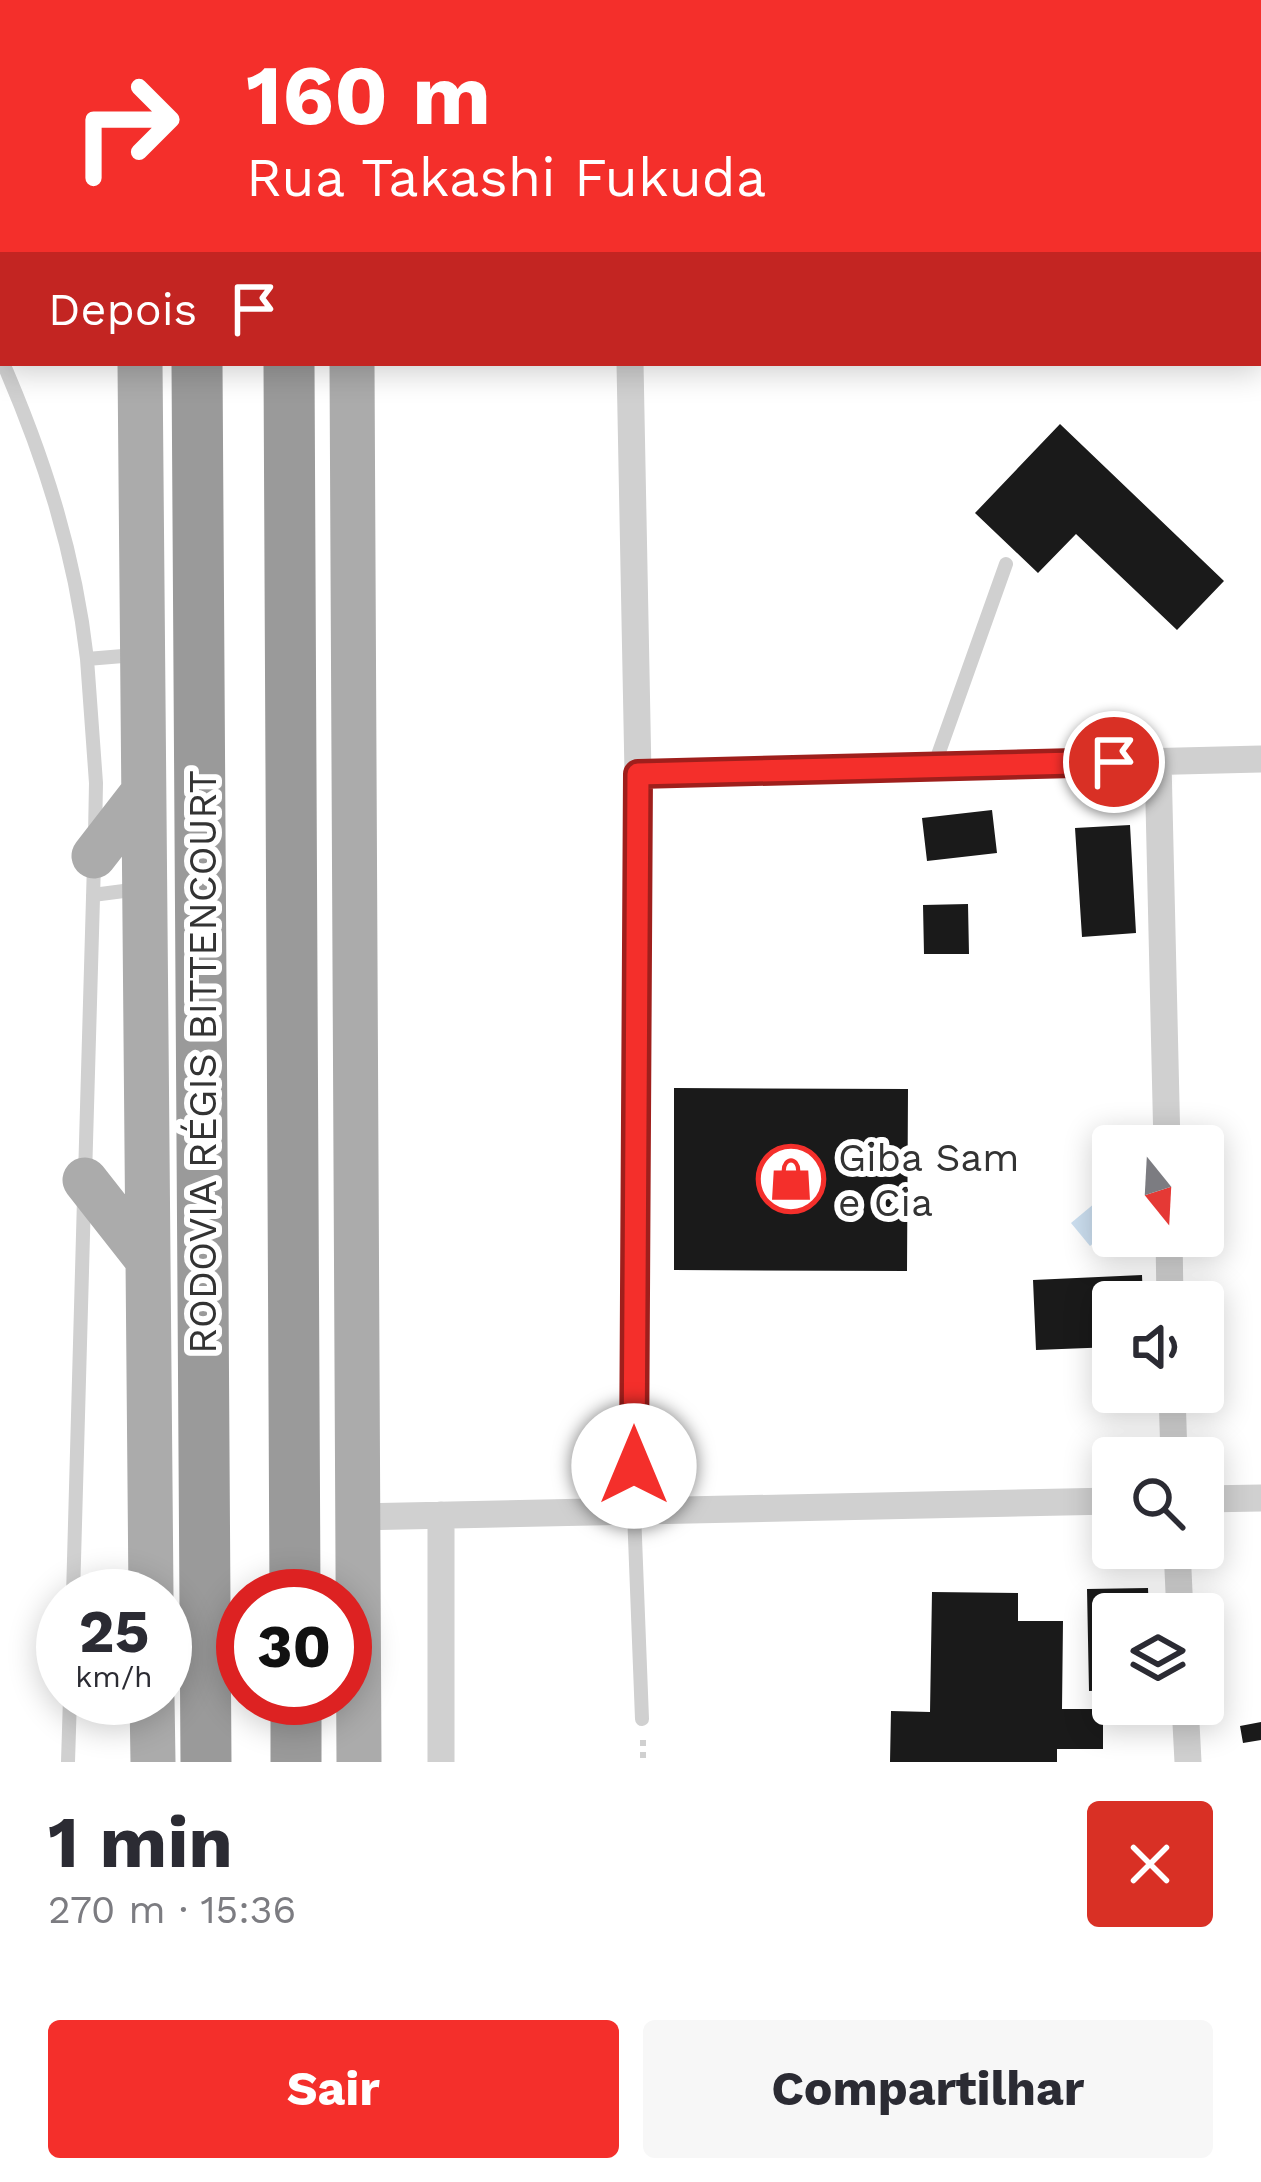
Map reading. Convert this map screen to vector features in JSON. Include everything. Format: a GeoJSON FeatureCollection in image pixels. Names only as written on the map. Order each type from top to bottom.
{"type":"FeatureCollection","features":[{"type":"Feature","properties":{"kind":"highway","name":"RODOVIA RÉGIS BITTENCOURT"},"geometry":{"type":"LineString","coordinates":[[197,366],[206,1762]]}},
{"type":"Feature","properties":{"kind":"highway"},"geometry":{"type":"LineString","coordinates":[[289,366],[295,1569]]}},
{"type":"Feature","properties":{"kind":"highway"},"geometry":{"type":"LineString","coordinates":[[291,699],[325,366]]}},
{"type":"Feature","properties":{"kind":"highway"},"geometry":{"type":"LineString","coordinates":[[296,1725],[296,1762]]}},
{"type":"Feature","properties":{"kind":"main road"},"geometry":{"type":"LineString","coordinates":[[140,366],[151,1569]]}},
{"type":"Feature","properties":{"kind":"main road"},"geometry":{"type":"LineString","coordinates":[[352,366],[359,1762]]}},
{"type":"Feature","properties":{"kind":"main road"},"geometry":{"type":"LineString","coordinates":[[93,876],[142,794]]}},
{"type":"Feature","properties":{"kind":"main road"},"geometry":{"type":"LineString","coordinates":[[85,1180],[148,1259]]}},
{"type":"Feature","properties":{"kind":"main road"},"geometry":{"type":"LineString","coordinates":[[152,1725],[153,1762]]}},
{"type":"Feature","properties":{"kind":"street"},"geometry":{"type":"LineString","coordinates":[[630,366],[638,774],[634,1512]]}},
{"type":"Feature","properties":{"kind":"street"},"geometry":{"type":"LineString","coordinates":[[638,774],[1261,759]]}},
{"type":"Feature","properties":{"kind":"street"},"geometry":{"type":"LineString","coordinates":[[1159,761],[1167,1125]]}},
{"type":"Feature","properties":{"kind":"street"},"geometry":{"type":"LineString","coordinates":[[1224,1499],[1261,1498]]}},
{"type":"Feature","properties":{"kind":"street"},"geometry":{"type":"LineString","coordinates":[[356,1517],[1092,1501]]}},
{"type":"Feature","properties":{"kind":"street"},"geometry":{"type":"LineString","coordinates":[[441,1515],[441,1762]]}},
{"type":"Feature","properties":{"kind":"street"},"geometry":{"type":"LineString","coordinates":[[1186,1725],[1188,1762]]}},
{"type":"Feature","properties":{"kind":"lane"},"geometry":{"type":"LineString","coordinates":[[4,366],[45,462],[69,558],[87,659],[96,782],[74,1569]]}},
{"type":"Feature","properties":{"kind":"lane"},"geometry":{"type":"LineString","coordinates":[[934,766],[1006,564]]}},
{"type":"Feature","properties":{"kind":"lane"},"geometry":{"type":"LineString","coordinates":[[87,659],[140,654]]}},
{"type":"Feature","properties":{"kind":"lane"},"geometry":{"type":"LineString","coordinates":[[93,876],[144,888]]}},
{"type":"Feature","properties":{"kind":"lane"},"geometry":{"type":"LineString","coordinates":[[634,1512],[642,1719]]}},
{"type":"Feature","properties":{"kind":"lane"},"geometry":{"type":"LineString","coordinates":[[68,1762],[69,1725]]}},
{"type":"Feature","properties":{"kind":"water"},"geometry":{"type":"Polygon","coordinates":[[[1092,1206],[1092,1244],[1090,1246],[1071,1223],[1092,1206]]]}},
{"type":"Feature","properties":{"kind":"building"},"geometry":{"type":"Polygon","coordinates":[[[1060,424],[1224,581],[1177,630],[1076,534],[1038,573],[975,513],[1060,424]]]}},
{"type":"Feature","properties":{"kind":"building"},"geometry":{"type":"Polygon","coordinates":[[[992,810],[997,853],[927,861],[922,818],[992,810]]]}},
{"type":"Feature","properties":{"kind":"building"},"geometry":{"type":"Polygon","coordinates":[[[1130,825],[1136,933],[1082,937],[1075,828],[1130,825]]]}},
{"type":"Feature","properties":{"kind":"building"},"geometry":{"type":"Polygon","coordinates":[[[968,904],[969,954],[924,954],[923,905],[968,904]]]}},
{"type":"Feature","properties":{"kind":"building","name":"Giba Sam e Cia"},"geometry":{"type":"Polygon","coordinates":[[[674,1088],[908,1089],[907,1271],[674,1270],[674,1088]]]}},
{"type":"Feature","properties":{"kind":"building"},"geometry":{"type":"Polygon","coordinates":[[[1142,1275],[1142,1281],[1092,1281],[1092,1348],[1036,1350],[1033,1280],[1142,1275]]]}},
{"type":"Feature","properties":{"kind":"building"},"geometry":{"type":"Polygon","coordinates":[[[1148,1588],[1148,1593],[1092,1593],[1089,1691],[1087,1589],[1148,1588]]]}},
{"type":"Feature","properties":{"kind":"building"},"geometry":{"type":"Polygon","coordinates":[[[932,1592],[1018,1593],[1018,1621],[1063,1621],[1062,1709],[1092,1709],[1092,1725],[1103,1725],[1103,1749],[1057,1749],[1057,1762],[890,1762],[891,1711],[930,1712],[932,1592]]]}},
{"type":"Feature","properties":{"kind":"building"},"geometry":{"type":"Polygon","coordinates":[[[1261,1722],[1261,1740],[1243,1743],[1240,1726],[1261,1722]]]}},
{"type":"Feature","properties":{"kind":"place","name":"Giba Sam e Cia"},"geometry":{"type":"Point","coordinates":[791,1179]}},
{"type":"Feature","properties":{"kind":"route"},"geometry":{"type":"LineString","coordinates":[[634,1466],[638,774],[1114,762]]}}]}
